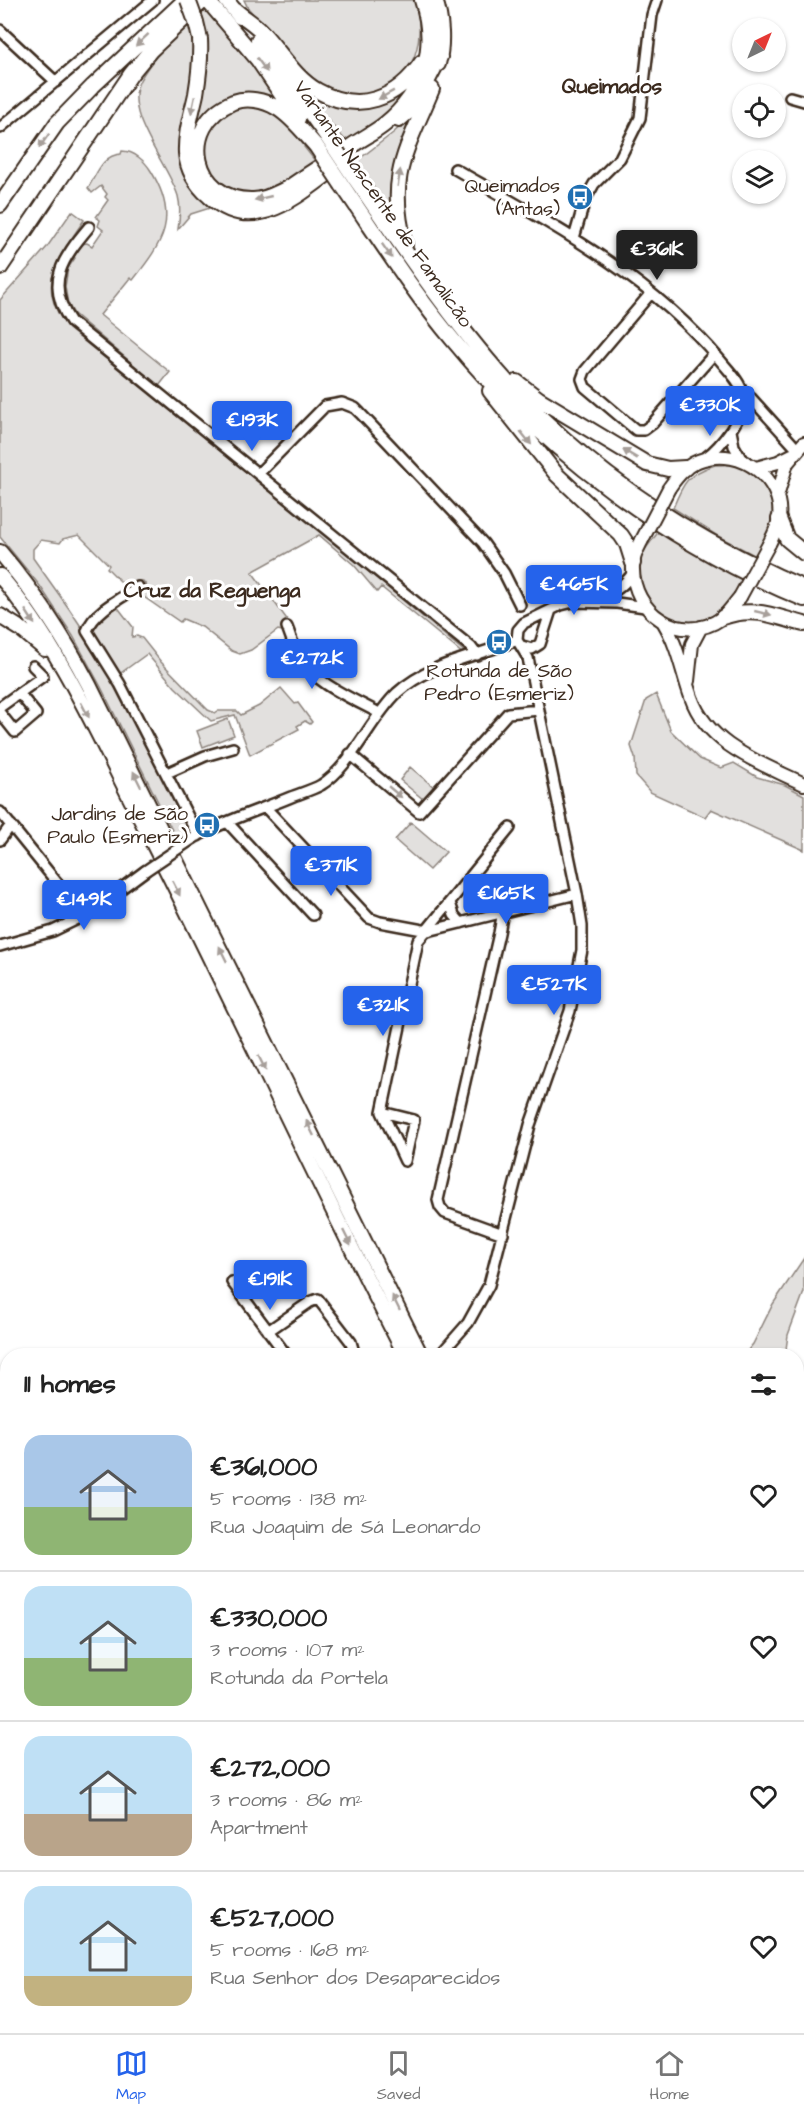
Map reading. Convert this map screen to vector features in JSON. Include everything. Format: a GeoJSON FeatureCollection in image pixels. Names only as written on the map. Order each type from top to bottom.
{"type":"FeatureCollection","features":[{"type":"Feature","properties":{"kind":"highway"},"geometry":{"type":"LineString","coordinates":[[0,205],[57,123],[93,86],[187,0],[200,39],[199,70],[187,140],[186,153],[189,166],[194,180],[212,199],[225,207],[250,215],[273,209],[285,202],[388,131],[414,107],[433,56]]}},
{"type":"Feature","properties":{"kind":"highway"},"geometry":{"type":"LineString","coordinates":[[0,268],[131,74],[150,51],[206,0]]}},
{"type":"Feature","properties":{"kind":"highway","name":"Variante Nascente de Famalicão"},"geometry":{"type":"LineString","coordinates":[[206,0],[228,10],[267,52],[408,256],[480,350],[527,403],[566,440],[608,474],[659,510],[744,560],[804,588]]}},
{"type":"Feature","properties":{"kind":"highway"},"geometry":{"type":"LineString","coordinates":[[408,256],[401,229],[397,184],[402,161],[434,84],[433,56],[422,0]]}},
{"type":"Feature","properties":{"kind":"highway"},"geometry":{"type":"LineString","coordinates":[[316,146],[278,108],[252,99],[237,100],[214,114],[204,126],[199,138],[197,154],[200,167],[208,179],[219,191],[237,199],[255,200],[272,196],[288,188],[385,123],[411,96],[441,41],[435,0]]}},
{"type":"Feature","properties":{"kind":"highway"},"geometry":{"type":"LineString","coordinates":[[228,10],[259,29],[298,74],[317,91],[339,100],[361,104],[384,98],[410,79],[433,56]]}},
{"type":"Feature","properties":{"kind":"highway","name":"Variante Nascente de Famalicão"},"geometry":{"type":"LineString","coordinates":[[228,10],[342,185],[425,305],[476,367],[532,423],[628,502],[705,550],[804,599]]}},
{"type":"Feature","properties":{"kind":"highway"},"geometry":{"type":"LineString","coordinates":[[453,341],[512,421],[557,475],[621,535],[627,544],[633,568]]}},
{"type":"Feature","properties":{"kind":"highway"},"geometry":{"type":"LineString","coordinates":[[480,350],[539,399],[647,464],[668,469],[685,468]]}},
{"type":"Feature","properties":{"kind":"highway"},"geometry":{"type":"LineString","coordinates":[[779,519],[788,539],[804,553]]}},
{"type":"Feature","properties":{"kind":"highway"},"geometry":{"type":"LineString","coordinates":[[0,552],[48,614],[93,692],[417,1348]]}},
{"type":"Feature","properties":{"kind":"highway"},"geometry":{"type":"LineString","coordinates":[[0,576],[27,611],[83,706],[178,893],[402,1348]]}},
{"type":"Feature","properties":{"kind":"highway"},"geometry":{"type":"LineString","coordinates":[[723,617],[751,611],[804,624]]}},
{"type":"Feature","properties":{"kind":"highway"},"geometry":{"type":"LineString","coordinates":[[0,616],[29,634],[57,661]]}},
{"type":"Feature","properties":{"kind":"main road"},"geometry":{"type":"LineString","coordinates":[[756,468],[778,462],[798,449]]}},
{"type":"Feature","properties":{"kind":"main road"},"geometry":{"type":"LineString","coordinates":[[664,623],[684,628],[701,627],[723,617],[740,597],[769,544],[779,519],[777,497],[783,470],[798,449]]}},
{"type":"Feature","properties":{"kind":"main road"},"geometry":{"type":"LineString","coordinates":[[777,497],[771,485],[756,468],[742,460],[722,457],[705,458],[685,468],[669,488],[642,540],[633,568],[636,593],[645,607],[664,623],[676,647],[688,689],[700,717],[720,739],[738,752],[804,784]]}},
{"type":"Feature","properties":{"kind":"main road"},"geometry":{"type":"LineString","coordinates":[[688,689],[690,654],[694,638],[701,627]]}},
{"type":"Feature","properties":{"kind":"street"},"geometry":{"type":"LineString","coordinates":[[0,128],[153,0]]}},
{"type":"Feature","properties":{"kind":"street"},"geometry":{"type":"LineString","coordinates":[[574,238],[585,200],[594,184],[620,158],[640,118],[652,15],[657,0]]}},
{"type":"Feature","properties":{"kind":"street"},"geometry":{"type":"LineString","coordinates":[[0,30],[56,82]]}},
{"type":"Feature","properties":{"kind":"street"},"geometry":{"type":"LineString","coordinates":[[790,97],[804,101]]}},
{"type":"Feature","properties":{"kind":"street"},"geometry":{"type":"LineString","coordinates":[[455,169],[574,238],[651,293],[684,322],[714,354],[736,381],[743,394],[743,405],[731,431],[716,450],[705,458]]}},
{"type":"Feature","properties":{"kind":"street"},"geometry":{"type":"LineString","coordinates":[[89,227],[66,257],[59,276],[60,299],[66,314],[87,336],[471,646],[477,655]]}},
{"type":"Feature","properties":{"kind":"street"},"geometry":{"type":"LineString","coordinates":[[651,293],[585,371],[582,379],[585,387],[636,430],[644,430],[652,424],[714,354]]}},
{"type":"Feature","properties":{"kind":"street"},"geometry":{"type":"LineString","coordinates":[[743,394],[751,398],[798,449]]}},
{"type":"Feature","properties":{"kind":"street"},"geometry":{"type":"LineString","coordinates":[[258,474],[319,411],[333,403],[348,405],[360,413],[483,543],[504,573],[520,605]]}},
{"type":"Feature","properties":{"kind":"street"},"geometry":{"type":"LineString","coordinates":[[731,431],[734,446],[742,460]]}},
{"type":"Feature","properties":{"kind":"street"},"geometry":{"type":"LineString","coordinates":[[593,602],[615,592],[625,584],[633,568]]}},
{"type":"Feature","properties":{"kind":"street"},"geometry":{"type":"LineString","coordinates":[[138,587],[106,609],[87,631],[120,684],[167,773],[196,837]]}},
{"type":"Feature","properties":{"kind":"street"},"geometry":{"type":"LineString","coordinates":[[447,1348],[468,1323],[485,1296],[530,1125],[570,1011],[582,950],[582,926],[577,894],[528,658],[520,643],[518,630],[524,623],[561,605],[573,602],[645,607]]}},
{"type":"Feature","properties":{"kind":"street"},"geometry":{"type":"LineString","coordinates":[[531,677],[537,647],[542,641],[550,610]]}},
{"type":"Feature","properties":{"kind":"street"},"geometry":{"type":"LineString","coordinates":[[528,622],[538,624],[543,633]]}},
{"type":"Feature","properties":{"kind":"street"},"geometry":{"type":"LineString","coordinates":[[287,627],[299,657],[316,676],[379,713]]}},
{"type":"Feature","properties":{"kind":"street"},"geometry":{"type":"LineString","coordinates":[[0,946],[53,931],[84,916],[196,837],[320,786],[336,772],[379,713],[398,692],[431,670],[455,660],[520,643],[532,649],[537,647]]}},
{"type":"Feature","properties":{"kind":"street"},"geometry":{"type":"LineString","coordinates":[[0,707],[43,676],[33,666]]}},
{"type":"Feature","properties":{"kind":"street"},"geometry":{"type":"LineString","coordinates":[[0,713],[15,732],[36,714],[19,693]]}},
{"type":"Feature","properties":{"kind":"street"},"geometry":{"type":"LineString","coordinates":[[350,754],[419,813],[508,713],[539,710]]}},
{"type":"Feature","properties":{"kind":"street"},"geometry":{"type":"LineString","coordinates":[[167,773],[205,756],[233,748]]}},
{"type":"Feature","properties":{"kind":"street"},"geometry":{"type":"LineString","coordinates":[[266,808],[369,918],[380,922],[428,931],[577,894]]}},
{"type":"Feature","properties":{"kind":"street"},"geometry":{"type":"LineString","coordinates":[[0,812],[84,916]]}},
{"type":"Feature","properties":{"kind":"street"},"geometry":{"type":"LineString","coordinates":[[228,824],[313,915]]}},
{"type":"Feature","properties":{"kind":"street"},"geometry":{"type":"LineString","coordinates":[[0,840],[11,825]]}},
{"type":"Feature","properties":{"kind":"street"},"geometry":{"type":"LineString","coordinates":[[382,1112],[414,1120],[405,1161],[382,1112],[418,941],[510,828]]}},
{"type":"Feature","properties":{"kind":"street"},"geometry":{"type":"LineString","coordinates":[[450,903],[454,915],[461,922]]}},
{"type":"Feature","properties":{"kind":"street"},"geometry":{"type":"LineString","coordinates":[[501,912],[499,933],[438,1200],[445,1213],[503,1234]]}},
{"type":"Feature","properties":{"kind":"street"},"geometry":{"type":"LineString","coordinates":[[232,1282],[280,1348]]}},
{"type":"Feature","properties":{"kind":"street"},"geometry":{"type":"LineString","coordinates":[[268,1331],[318,1299],[351,1342],[352,1348]]}},
{"type":"Feature","properties":{"kind":"shaded area"},"geometry":{"type":"Polygon","coordinates":[[[244,0],[414,0],[419,32],[417,48],[412,62],[392,85],[378,91],[360,94],[336,92],[322,85],[299,66],[248,8],[244,0]]]}},
{"type":"Feature","properties":{"kind":"shaded area"},"geometry":{"type":"Polygon","coordinates":[[[205,6],[258,71],[285,109],[250,96],[238,95],[223,99],[199,121],[192,145],[205,73],[206,33],[201,9],[205,6]]]}},
{"type":"Feature","properties":{"kind":"shaded area"},"geometry":{"type":"Polygon","coordinates":[[[189,23],[196,45],[184,169],[194,190],[210,208],[191,214],[178,229],[180,204],[178,196],[141,123],[136,93],[140,80],[149,65],[172,38],[189,23]]]}},
{"type":"Feature","properties":{"kind":"shaded area"},"geometry":{"type":"Polygon","coordinates":[[[281,59],[340,105],[411,84],[398,103],[385,115],[346,141],[281,59]]]}},
{"type":"Feature","properties":{"kind":"shaded area"},"geometry":{"type":"Polygon","coordinates":[[[245,106],[265,110],[280,118],[299,137],[316,162],[287,182],[263,193],[235,192],[221,184],[210,172],[205,157],[206,141],[212,126],[225,114],[245,106]]]}},
{"type":"Feature","properties":{"kind":"shaded area"},"geometry":{"type":"Polygon","coordinates":[[[412,116],[395,163],[391,186],[393,210],[390,212],[358,160],[412,116]]]}},
{"type":"Feature","properties":{"kind":"shaded area"},"geometry":{"type":"Polygon","coordinates":[[[122,151],[135,155],[149,167],[160,188],[166,216],[160,241],[153,254],[133,280],[130,278],[100,315],[170,372],[159,386],[74,314],[68,304],[65,287],[68,268],[81,244],[87,243],[92,246],[103,230],[98,226],[100,220],[96,217],[108,200],[105,197],[107,194],[101,186],[92,193],[88,188],[105,162],[114,155],[121,154],[122,151]]]}},
{"type":"Feature","properties":{"kind":"shaded area"},"geometry":{"type":"Polygon","coordinates":[[[72,211],[84,220],[59,260],[51,285],[58,313],[69,329],[322,533],[465,652],[463,654],[381,587],[377,592],[354,565],[319,535],[252,572],[289,622],[282,627],[282,631],[278,630],[251,650],[240,654],[232,651],[202,627],[183,619],[180,622],[138,593],[146,585],[143,581],[138,581],[128,589],[107,568],[109,565],[79,535],[63,539],[60,543],[41,540],[33,549],[33,558],[106,664],[193,831],[177,840],[73,636],[40,586],[0,537],[0,300],[47,247],[72,211]]]}},
{"type":"Feature","properties":{"kind":"shaded area"},"geometry":{"type":"Polygon","coordinates":[[[715,465],[735,465],[746,469],[760,481],[769,496],[773,522],[758,557],[716,535],[673,508],[687,481],[698,472],[715,465]]]}},
{"type":"Feature","properties":{"kind":"shaded area"},"geometry":{"type":"Polygon","coordinates":[[[659,531],[701,557],[744,579],[719,611],[698,622],[674,621],[663,615],[646,597],[638,574],[639,562],[659,531]]]}},
{"type":"Feature","properties":{"kind":"shaded area"},"geometry":{"type":"Polygon","coordinates":[[[116,605],[133,627],[132,637],[142,638],[161,662],[208,710],[215,713],[237,711],[241,715],[259,706],[281,688],[295,704],[298,703],[312,722],[310,724],[305,721],[297,726],[299,729],[250,755],[235,715],[211,721],[175,687],[147,654],[118,675],[91,629],[103,614],[116,605]]]}},
{"type":"Feature","properties":{"kind":"shaded area"},"geometry":{"type":"Polygon","coordinates":[[[656,694],[671,731],[700,759],[721,768],[734,763],[757,777],[785,785],[804,795],[804,850],[711,809],[705,817],[650,792],[636,776],[635,758],[631,746],[646,700],[656,694]]]}},
{"type":"Feature","properties":{"kind":"shaded area"},"geometry":{"type":"Polygon","coordinates":[[[228,719],[234,735],[203,747],[197,731],[228,719]]]}},
{"type":"Feature","properties":{"kind":"shaded area"},"geometry":{"type":"Polygon","coordinates":[[[410,767],[435,788],[424,800],[400,780],[410,767]]]}},
{"type":"Feature","properties":{"kind":"shaded area"},"geometry":{"type":"Polygon","coordinates":[[[411,822],[446,852],[429,870],[395,840],[411,822]]]}},
{"type":"Feature","properties":{"kind":"shaded area"},"geometry":{"type":"Polygon","coordinates":[[[804,1258],[804,1292],[788,1335],[786,1348],[750,1348],[773,1304],[804,1258]]]}},
{"type":"Feature","properties":{"kind":"place","name":"Queimados (Antas)"},"geometry":{"type":"Point","coordinates":[580,197]}},
{"type":"Feature","properties":{"kind":"place","name":"Rotunda de São Pedro (Esmeriz)"},"geometry":{"type":"Point","coordinates":[499,642]}},
{"type":"Feature","properties":{"kind":"place","name":"Jardins de São Paulo (Esmeriz)"},"geometry":{"type":"Point","coordinates":[207,825]}},
{"type":"Feature","properties":{"kind":"district","name":"Queimados"},"geometry":{"type":"Point","coordinates":[612,86]}},
{"type":"Feature","properties":{"kind":"district","name":"Cruz da Reguenga"},"geometry":{"type":"Point","coordinates":[212,590]}}]}
